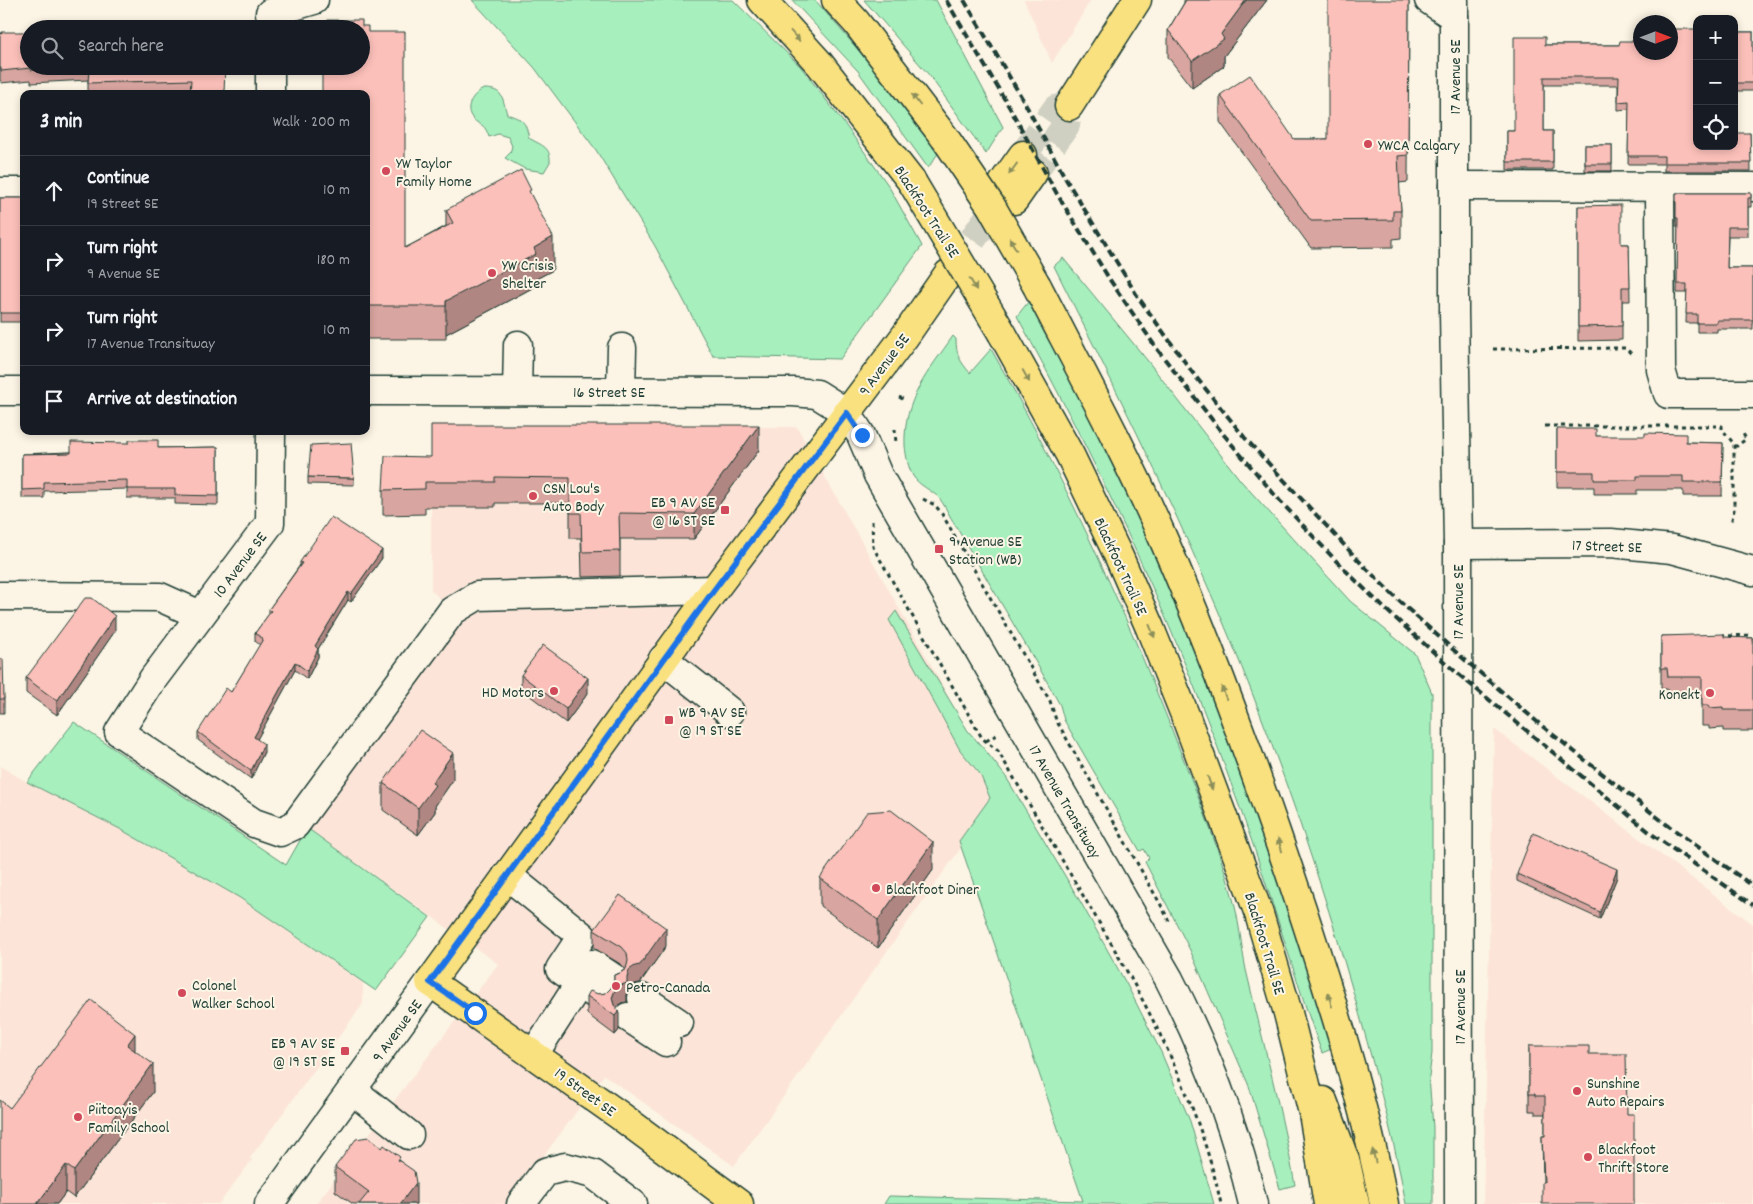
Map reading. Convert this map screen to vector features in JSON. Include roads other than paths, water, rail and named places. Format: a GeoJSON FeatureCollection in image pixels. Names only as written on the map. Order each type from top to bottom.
{"type":"FeatureCollection","features":[{"type":"Feature","properties":{"kind":"main road","name":"Blackfoot Trail SE"},"geometry":{"type":"LineString","coordinates":[[762,0],[819,63],[912,182],[1002,333],[1070,455],[1119,557],[1185,715],[1260,914],[1313,1113],[1328,1204]]}},
{"type":"Feature","properties":{"kind":"main road"},"geometry":{"type":"LineString","coordinates":[[836,0],[856,22],[945,138],[992,206],[1038,286],[1132,472],[1165,543],[1196,617],[1269,811],[1318,959],[1375,1157],[1384,1204]]}},
{"type":"Feature","properties":{"kind":"main road"},"geometry":{"type":"LineString","coordinates":[[1069,106],[1137,0]]}},
{"type":"Feature","properties":{"kind":"main road"},"geometry":{"type":"LineString","coordinates":[[1008,191],[1028,164]]}},
{"type":"Feature","properties":{"kind":"main road","name":"9 Avenue SE"},"geometry":{"type":"LineString","coordinates":[[430,982],[663,659],[904,336],[948,274]]}},
{"type":"Feature","properties":{"kind":"main road","name":"19 Street SE"},"geometry":{"type":"LineString","coordinates":[[430,982],[534,1054],[739,1204]]}},
{"type":"Feature","properties":{"kind":"main road"},"geometry":{"type":"LineString","coordinates":[[1280,987],[1346,1163],[1355,1204]]}},
{"type":"Feature","properties":{"kind":"street"},"geometry":{"type":"LineString","coordinates":[[268,14],[314,0]]}},
{"type":"Feature","properties":{"kind":"street"},"geometry":{"type":"LineString","coordinates":[[1429,0],[1454,9]]}},
{"type":"Feature","properties":{"kind":"street","name":"17 Avenue SE"},"geometry":{"type":"LineString","coordinates":[[1454,9],[1454,312],[1458,544],[1459,1204]]}},
{"type":"Feature","properties":{"kind":"street"},"geometry":{"type":"LineString","coordinates":[[270,75],[270,90]]}},
{"type":"Feature","properties":{"kind":"street"},"geometry":{"type":"LineString","coordinates":[[1454,186],[1753,187]]}},
{"type":"Feature","properties":{"kind":"street"},"geometry":{"type":"LineString","coordinates":[[1660,187],[1661,370],[1668,394],[1753,394]]}},
{"type":"Feature","properties":{"kind":"street"},"geometry":{"type":"LineString","coordinates":[[0,192],[20,192]]}},
{"type":"Feature","properties":{"kind":"street"},"geometry":{"type":"LineString","coordinates":[[517,391],[518,345]]}},
{"type":"Feature","properties":{"kind":"street"},"geometry":{"type":"LineString","coordinates":[[621,391],[622,348]]}},
{"type":"Feature","properties":{"kind":"street"},"geometry":{"type":"LineString","coordinates":[[0,391],[20,391]]}},
{"type":"Feature","properties":{"kind":"street","name":"16 Street SE"},"geometry":{"type":"LineString","coordinates":[[370,391],[793,392],[817,394],[847,413]]}},
{"type":"Feature","properties":{"kind":"street","name":"17 Avenue Transitway"},"geometry":{"type":"LineString","coordinates":[[847,413],[862,435],[878,476],[1169,980],[1189,1018],[1222,1100],[1244,1167],[1253,1204]]}},
{"type":"Feature","properties":{"kind":"street","name":"10 Avenue SE"},"geometry":{"type":"LineString","coordinates":[[271,435],[270,523],[153,679],[119,732],[254,823],[280,832],[295,825],[452,611],[477,596],[714,590]]}},
{"type":"Feature","properties":{"kind":"street","name":"17 Street SE"},"geometry":{"type":"LineString","coordinates":[[1458,544],[1611,543],[1672,549],[1753,571]]}},
{"type":"Feature","properties":{"kind":"street"},"geometry":{"type":"LineString","coordinates":[[0,596],[160,597],[200,615]]}},
{"type":"Feature","properties":{"kind":"street"},"geometry":{"type":"LineString","coordinates":[[663,659],[730,712]]}},
{"type":"Feature","properties":{"kind":"street"},"geometry":{"type":"LineString","coordinates":[[507,875],[582,936],[560,969],[597,986],[534,1054]]}},
{"type":"Feature","properties":{"kind":"street","name":"9 Avenue SE"},"geometry":{"type":"LineString","coordinates":[[269,1204],[430,982]]}},
{"type":"Feature","properties":{"kind":"street"},"geometry":{"type":"LineString","coordinates":[[635,1007],[672,1032]]}},
{"type":"Feature","properties":{"kind":"street"},"geometry":{"type":"LineString","coordinates":[[352,1090],[409,1135]]}},
{"type":"Feature","properties":{"kind":"street"},"geometry":{"type":"LineString","coordinates":[[521,1204],[545,1172],[565,1167],[594,1174],[633,1204]]}},
{"type":"Feature","properties":{"kind":"tunnel"},"geometry":{"type":"LineString","coordinates":[[1023,155],[1056,109],[1069,106],[1066,125],[1033,173]]}},
{"type":"Feature","properties":{"kind":"tunnel"},"geometry":{"type":"LineString","coordinates":[[948,274],[997,205],[1001,189]]}},
{"type":"Feature","properties":{"kind":"railway"},"geometry":{"type":"LineString","coordinates":[[946,0],[1011,110],[1057,194],[1110,280],[1157,349],[1224,435],[1280,501],[1340,565],[1384,608],[1458,674],[1653,835],[1753,905]]}},
{"type":"Feature","properties":{"kind":"railway"},"geometry":{"type":"LineString","coordinates":[[964,0],[1022,98],[1067,181],[1138,297],[1192,372],[1245,438],[1359,561],[1398,600],[1457,653],[1542,726],[1666,824],[1753,886]]}},
{"type":"Feature","properties":{"kind":"place","name":"YWCA Calgary"},"geometry":{"type":"Point","coordinates":[1368,144]}},
{"type":"Feature","properties":{"kind":"place","name":"YW Taylor Family Home"},"geometry":{"type":"Point","coordinates":[386,171]}},
{"type":"Feature","properties":{"kind":"place","name":"YW Crisis Shelter"},"geometry":{"type":"Point","coordinates":[492,273]}},
{"type":"Feature","properties":{"kind":"place","name":"CSN Lou's Auto Body"},"geometry":{"type":"Point","coordinates":[533,496]}},
{"type":"Feature","properties":{"kind":"place","name":"EB 9 AV SE @ 16 ST SE"},"geometry":{"type":"Point","coordinates":[725,510]}},
{"type":"Feature","properties":{"kind":"place","name":"9 Avenue SE Station (WB)"},"geometry":{"type":"Point","coordinates":[939,549]}},
{"type":"Feature","properties":{"kind":"place","name":"HD Motors"},"geometry":{"type":"Point","coordinates":[554,691]}},
{"type":"Feature","properties":{"kind":"place","name":"Konekt"},"geometry":{"type":"Point","coordinates":[1710,693]}},
{"type":"Feature","properties":{"kind":"place","name":"WB 9 AV SE @ 19 ST SE"},"geometry":{"type":"Point","coordinates":[669,720]}},
{"type":"Feature","properties":{"kind":"place","name":"Blackfoot Diner"},"geometry":{"type":"Point","coordinates":[876,888]}},
{"type":"Feature","properties":{"kind":"place","name":"Petro-Canada"},"geometry":{"type":"Point","coordinates":[616,986]}},
{"type":"Feature","properties":{"kind":"place","name":"Colonel Walker School"},"geometry":{"type":"Point","coordinates":[182,993]}},
{"type":"Feature","properties":{"kind":"place","name":"EB 9 AV SE @ 19 ST SE"},"geometry":{"type":"Point","coordinates":[345,1051]}},
{"type":"Feature","properties":{"kind":"place","name":"Sunshine Auto Repairs"},"geometry":{"type":"Point","coordinates":[1577,1091]}},
{"type":"Feature","properties":{"kind":"place","name":"Piitoayis Family School"},"geometry":{"type":"Point","coordinates":[78,1117]}},
{"type":"Feature","properties":{"kind":"place","name":"Blackfoot Thrift Store"},"geometry":{"type":"Point","coordinates":[1588,1157]}}]}
